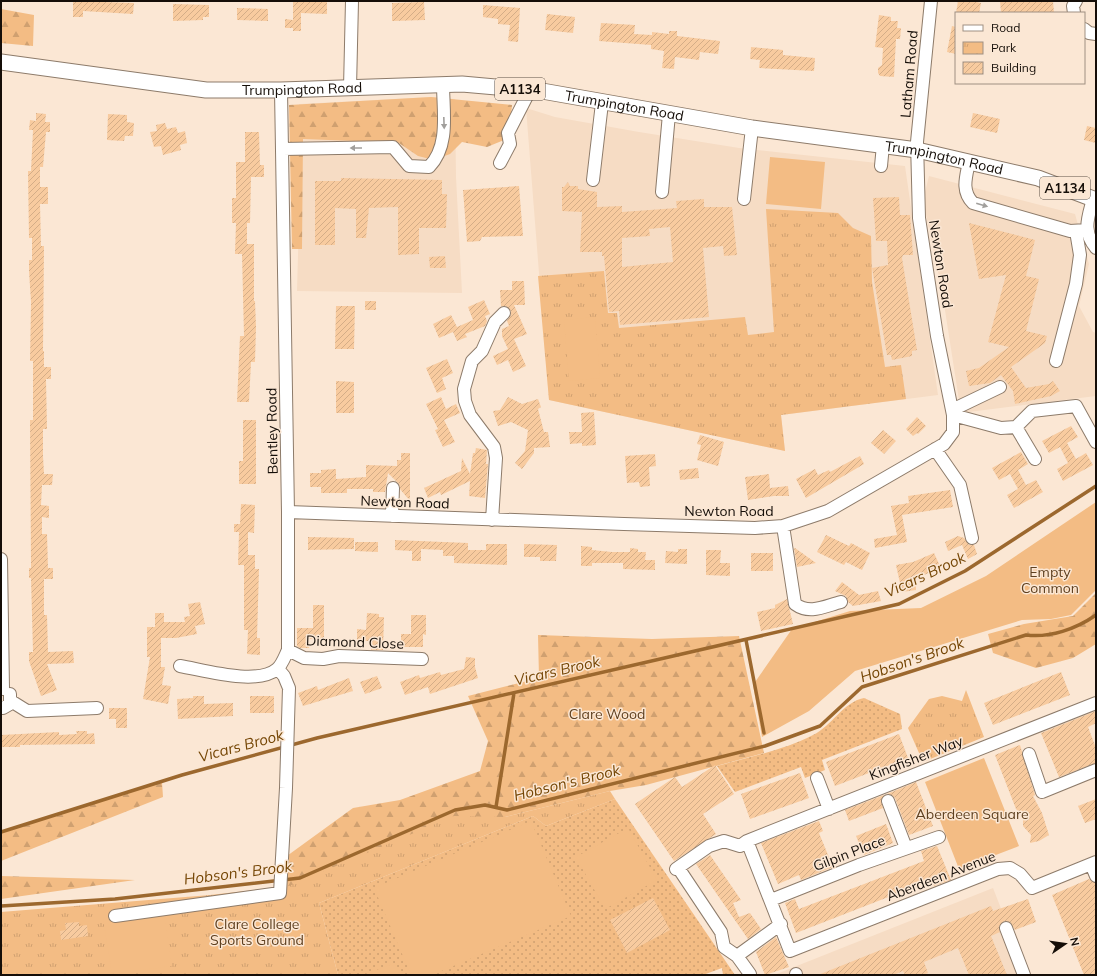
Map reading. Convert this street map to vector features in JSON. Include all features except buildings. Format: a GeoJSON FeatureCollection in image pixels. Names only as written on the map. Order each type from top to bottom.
{"type":"FeatureCollection","features":[{"type":"Feature","properties":{"kind":"main road","name":"Trumpington Road"},"geometry":{"type":"LineString","coordinates":[[1,62],[206,90],[281,90],[443,84],[462,84],[530,90],[752,128],[917,150],[1038,178],[1095,199]]}},
{"type":"Feature","properties":{"kind":"street"},"geometry":{"type":"LineString","coordinates":[[350,88],[352,1]]}},
{"type":"Feature","properties":{"kind":"street","name":"Latham Road"},"geometry":{"type":"LineString","coordinates":[[917,150],[931,1]]}},
{"type":"Feature","properties":{"kind":"street"},"geometry":{"type":"LineString","coordinates":[[1074,12],[1073,6],[1076,1]]}},
{"type":"Feature","properties":{"kind":"street"},"geometry":{"type":"LineString","coordinates":[[1085,30],[1089,33],[1096,34]]}},
{"type":"Feature","properties":{"kind":"street"},"geometry":{"type":"LineString","coordinates":[[283,148],[394,147],[409,166],[429,167],[440,152],[444,135],[443,84]]}},
{"type":"Feature","properties":{"kind":"street","name":"Bentley Road"},"geometry":{"type":"LineString","coordinates":[[278,669],[288,650],[288,512],[281,90]]}},
{"type":"Feature","properties":{"kind":"street"},"geometry":{"type":"LineString","coordinates":[[500,164],[510,144],[508,133],[530,90]]}},
{"type":"Feature","properties":{"kind":"street"},"geometry":{"type":"LineString","coordinates":[[593,180],[602,103]]}},
{"type":"Feature","properties":{"kind":"street"},"geometry":{"type":"LineString","coordinates":[[662,192],[669,114]]}},
{"type":"Feature","properties":{"kind":"street"},"geometry":{"type":"LineString","coordinates":[[744,199],[752,128]]}},
{"type":"Feature","properties":{"kind":"street"},"geometry":{"type":"LineString","coordinates":[[881,166],[883,145]]}},
{"type":"Feature","properties":{"kind":"street","name":"Newton Road"},"geometry":{"type":"LineString","coordinates":[[288,512],[755,528],[783,526],[828,511],[936,449],[950,438],[954,424],[937,336],[918,218],[917,150]]}},
{"type":"Feature","properties":{"kind":"street"},"geometry":{"type":"LineString","coordinates":[[969,162],[965,185],[967,196],[973,203],[1070,231],[1081,230]]}},
{"type":"Feature","properties":{"kind":"street"},"geometry":{"type":"LineString","coordinates":[[1056,361],[1076,284],[1080,255],[1081,230],[1095,199]]}},
{"type":"Feature","properties":{"kind":"street"},"geometry":{"type":"LineString","coordinates":[[1081,230],[1096,248]]}},
{"type":"Feature","properties":{"kind":"street"},"geometry":{"type":"LineString","coordinates":[[492,520],[496,458],[494,447],[470,415],[465,401],[464,389],[472,361],[482,351],[495,322],[504,313]]}},
{"type":"Feature","properties":{"kind":"street"},"geometry":{"type":"LineString","coordinates":[[953,413],[1000,387]]}},
{"type":"Feature","properties":{"kind":"street"},"geometry":{"type":"LineString","coordinates":[[953,413],[1001,428],[1016,427],[1032,411],[1076,406],[1096,442]]}},
{"type":"Feature","properties":{"kind":"street"},"geometry":{"type":"LineString","coordinates":[[1016,427],[1035,459]]}},
{"type":"Feature","properties":{"kind":"street"},"geometry":{"type":"LineString","coordinates":[[936,449],[960,485],[972,538]]}},
{"type":"Feature","properties":{"kind":"street"},"geometry":{"type":"LineString","coordinates":[[392,516],[393,488]]}},
{"type":"Feature","properties":{"kind":"street"},"geometry":{"type":"LineString","coordinates":[[783,526],[795,604],[802,609],[810,610],[841,602]]}},
{"type":"Feature","properties":{"kind":"street"},"geometry":{"type":"LineString","coordinates":[[1,559],[2,689],[11,696],[6,704],[27,711],[97,708]]}},
{"type":"Feature","properties":{"kind":"street","name":"Diamond Close"},"geometry":{"type":"LineString","coordinates":[[288,650],[304,658],[322,659],[339,656],[422,659]]}},
{"type":"Feature","properties":{"kind":"street"},"geometry":{"type":"LineString","coordinates":[[115,916],[280,893],[286,788],[289,688],[284,676],[278,669],[265,674],[249,677],[180,666]]}},
{"type":"Feature","properties":{"kind":"street","name":"Kingfisher Way"},"geometry":{"type":"LineString","coordinates":[[742,843],[1096,703]]}},
{"type":"Feature","properties":{"kind":"street"},"geometry":{"type":"LineString","coordinates":[[1029,754],[1042,792],[1096,770]]}},
{"type":"Feature","properties":{"kind":"street"},"geometry":{"type":"LineString","coordinates":[[817,778],[828,809]]}},
{"type":"Feature","properties":{"kind":"street"},"geometry":{"type":"LineString","coordinates":[[888,801],[906,848]]}},
{"type":"Feature","properties":{"kind":"street","name":"Gilpin Place"},"geometry":{"type":"LineString","coordinates":[[771,900],[906,848],[939,837]]}},
{"type":"Feature","properties":{"kind":"street"},"geometry":{"type":"LineString","coordinates":[[737,956],[780,924],[771,900],[742,843],[724,841],[709,846],[678,871],[721,932],[724,947],[737,956],[750,974]]}},
{"type":"Feature","properties":{"kind":"street"},"geometry":{"type":"LineString","coordinates":[[1094,863],[1096,876]]}},
{"type":"Feature","properties":{"kind":"street","name":"Aberdeen Avenue"},"geometry":{"type":"LineString","coordinates":[[780,924],[790,951],[998,869],[1010,868],[1020,874],[1032,888],[1094,863]]}},
{"type":"Feature","properties":{"kind":"street"},"geometry":{"type":"LineString","coordinates":[[1006,928],[1024,975]]}},
{"type":"Feature","properties":{"kind":"shaded area"},"geometry":{"type":"Polygon","coordinates":[[[431,97],[455,99],[456,177],[462,293],[297,291],[301,148],[299,104],[431,97]]]}},
{"type":"Feature","properties":{"kind":"shaded area"},"geometry":{"type":"Polygon","coordinates":[[[526,108],[555,117],[739,148],[905,166],[938,395],[781,415],[785,451],[549,400],[526,108]]]}},
{"type":"Feature","properties":{"kind":"shaded area"},"geometry":{"type":"Polygon","coordinates":[[[929,176],[1075,214],[1089,264],[1079,306],[1093,332],[1096,333],[1096,396],[961,413],[942,291],[923,200],[929,176]]]}},
{"type":"Feature","properties":{"kind":"shaded area"},"geometry":{"type":"Polygon","coordinates":[[[993,888],[1027,975],[774,975],[993,888]]]}},
{"type":"Feature","properties":{"kind":"green space"},"geometry":{"type":"Polygon","coordinates":[[[1,9],[34,15],[33,46],[1,43],[1,9]]]}},
{"type":"Feature","properties":{"kind":"green space"},"geometry":{"type":"Polygon","coordinates":[[[431,97],[512,105],[509,138],[487,147],[462,142],[450,154],[434,160],[418,156],[396,141],[379,142],[303,139],[302,249],[292,249],[289,105],[431,97]]]}},
{"type":"Feature","properties":{"kind":"green space"},"geometry":{"type":"Polygon","coordinates":[[[770,157],[825,162],[821,209],[766,204],[770,157]]]}},
{"type":"Feature","properties":{"kind":"green space"},"geometry":{"type":"Polygon","coordinates":[[[766,209],[838,213],[853,228],[871,236],[872,282],[885,367],[901,365],[906,399],[781,415],[785,451],[549,400],[538,276],[604,271],[608,313],[617,313],[619,328],[745,317],[748,335],[774,332],[766,209]]]}},
{"type":"Feature","properties":{"kind":"green space"},"geometry":{"type":"Polygon","coordinates":[[[595,317],[600,378],[569,381],[564,320],[595,317]]]}},
{"type":"Feature","properties":{"kind":"green space","name":"Empty Common"},"geometry":{"type":"Polygon","coordinates":[[[1096,502],[1096,590],[1071,615],[1051,619],[1022,620],[855,671],[809,711],[762,737],[753,685],[792,629],[850,611],[921,608],[986,576],[1096,502]]]}},
{"type":"Feature","properties":{"kind":"green space"},"geometry":{"type":"Polygon","coordinates":[[[1096,593],[1096,644],[1073,658],[1036,668],[993,653],[988,634],[1024,624],[1073,616],[1096,593]]]}},
{"type":"Feature","properties":{"kind":"green space","name":"Clare Wood"},"geometry":{"type":"Polygon","coordinates":[[[538,635],[652,639],[739,636],[764,753],[646,785],[610,791],[505,817],[293,909],[280,861],[353,808],[400,800],[480,771],[488,741],[468,696],[539,678],[538,635]]]}},
{"type":"Feature","properties":{"kind":"green space"},"geometry":{"type":"Polygon","coordinates":[[[966,690],[984,737],[923,762],[908,728],[929,699],[942,696],[962,701],[966,690]]]}},
{"type":"Feature","properties":{"kind":"green space"},"geometry":{"type":"Polygon","coordinates":[[[864,698],[900,714],[902,729],[822,760],[825,770],[805,778],[801,767],[735,792],[717,766],[766,753],[813,735],[826,726],[850,704],[864,698]]]}},
{"type":"Feature","properties":{"kind":"green space","name":"Aberdeen Square"},"geometry":{"type":"Polygon","coordinates":[[[984,758],[1019,846],[959,869],[925,782],[984,758]]]}},
{"type":"Feature","properties":{"kind":"green space"},"geometry":{"type":"Polygon","coordinates":[[[162,782],[163,797],[1,861],[1,832],[162,782]]]}},
{"type":"Feature","properties":{"kind":"green space","name":"Clare College Sports Ground"},"geometry":{"type":"Polygon","coordinates":[[[610,791],[615,799],[546,826],[533,816],[319,903],[338,975],[1,975],[1,912],[210,895],[289,886],[454,816],[505,817],[610,791]]]}},
{"type":"Feature","properties":{"kind":"green space"},"geometry":{"type":"Polygon","coordinates":[[[615,799],[735,975],[723,975],[722,968],[703,975],[338,975],[319,903],[533,816],[546,826],[615,799]]]}},
{"type":"Feature","properties":{"kind":"green space"},"geometry":{"type":"Polygon","coordinates":[[[531,821],[571,916],[432,975],[411,975],[374,888],[531,821]]]}},
{"type":"Feature","properties":{"kind":"green space"},"geometry":{"type":"Polygon","coordinates":[[[628,828],[657,880],[605,909],[576,857],[628,828]]]}},
{"type":"Feature","properties":{"kind":"green space"},"geometry":{"type":"Polygon","coordinates":[[[1,876],[135,880],[1,899],[1,876]]]}},
{"type":"Feature","properties":{"kind":"green space"},"geometry":{"type":"Polygon","coordinates":[[[164,910],[172,966],[112,974],[103,918],[164,910]]]}},
{"type":"Feature","properties":{"kind":"green space"},"geometry":{"type":"Polygon","coordinates":[[[395,963],[400,975],[363,975],[395,963]]]}},
{"type":"Feature","properties":{"kind":"waterway","name":"Vicars Brook"},"geometry":{"type":"LineString","coordinates":[[1,832],[182,775],[317,738],[899,604],[965,571],[1096,486]]}},
{"type":"Feature","properties":{"kind":"waterway","name":"Hobson's Brook"},"geometry":{"type":"LineString","coordinates":[[1,906],[115,899],[300,878],[455,810],[485,805],[507,810],[765,746],[820,726],[862,687],[1026,635],[1035,636],[1053,634],[1071,628],[1096,615]]}},
{"type":"Feature","properties":{"kind":"waterway"},"geometry":{"type":"LineString","coordinates":[[746,640],[764,733]]}},
{"type":"Feature","properties":{"kind":"waterway"},"geometry":{"type":"LineString","coordinates":[[496,807],[514,693]]}}]}
